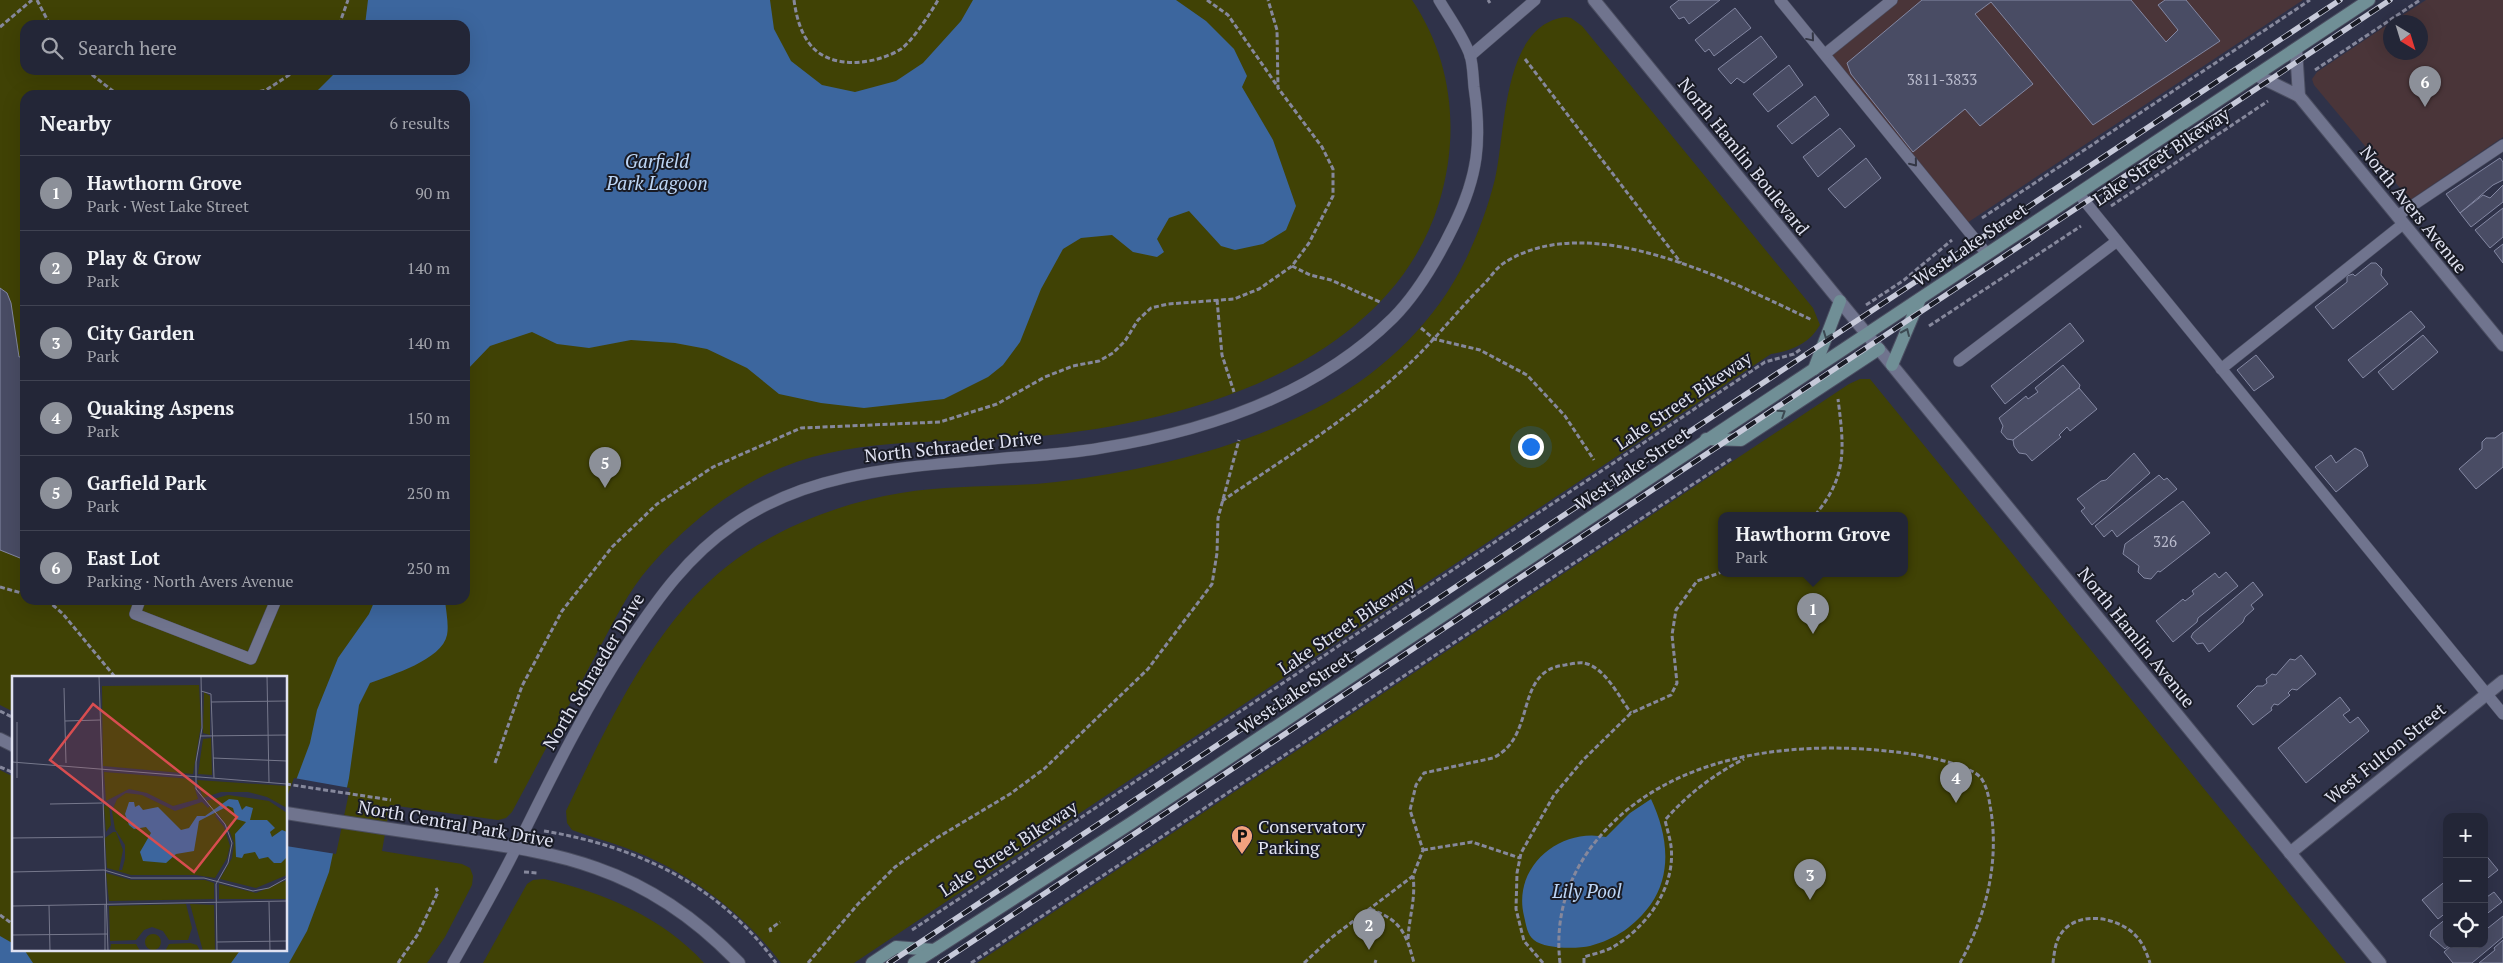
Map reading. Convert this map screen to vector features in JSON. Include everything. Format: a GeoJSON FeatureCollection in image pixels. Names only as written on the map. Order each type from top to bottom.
{"type":"FeatureCollection","features":[{"type":"Feature","properties":{"kind":"main road","name":"West Lake Street"},"geometry":{"type":"LineString","coordinates":[[914,963],[1131,823],[2369,0]]}},
{"type":"Feature","properties":{"kind":"main road"},"geometry":{"type":"LineString","coordinates":[[1892,365],[1920,299]]}},
{"type":"Feature","properties":{"kind":"main road"},"geometry":{"type":"LineString","coordinates":[[1814,369],[1840,301]]}},
{"type":"Feature","properties":{"kind":"main road"},"geometry":{"type":"LineString","coordinates":[[1706,439],[1741,440],[1879,349]]}},
{"type":"Feature","properties":{"kind":"main road"},"geometry":{"type":"LineString","coordinates":[[872,963],[896,947],[934,950]]}},
{"type":"Feature","properties":{"kind":"street","name":"North Hamlin Boulevard"},"geometry":{"type":"LineString","coordinates":[[1594,0],[1867,334]]}},
{"type":"Feature","properties":{"kind":"street"},"geometry":{"type":"LineString","coordinates":[[2296,48],[2299,96]]}},
{"type":"Feature","properties":{"kind":"street","name":"North Avers Avenue"},"geometry":{"type":"LineString","coordinates":[[2256,75],[2299,96],[2503,345]]}},
{"type":"Feature","properties":{"kind":"street","name":"North Hamlin Avenue"},"geometry":{"type":"LineString","coordinates":[[1867,334],[2380,963]]}},
{"type":"Feature","properties":{"kind":"street","name":"West Fulton Street"},"geometry":{"type":"LineString","coordinates":[[2290,853],[2503,682]]}},
{"type":"Feature","properties":{"kind":"street"},"geometry":{"type":"LineString","coordinates":[[0,739],[12,745]]}},
{"type":"Feature","properties":{"kind":"street","name":"North Central Park Drive"},"geometry":{"type":"LineString","coordinates":[[288,813],[516,848],[595,867],[645,889],[680,911],[719,942],[739,963]]}},
{"type":"Feature","properties":{"kind":"lane"},"geometry":{"type":"LineString","coordinates":[[1439,0],[1470,56],[1536,0]]}},
{"type":"Feature","properties":{"kind":"lane"},"geometry":{"type":"LineString","coordinates":[[1780,0],[1987,254]]}},
{"type":"Feature","properties":{"kind":"lane"},"geometry":{"type":"LineString","coordinates":[[1825,54],[1892,0]]}},
{"type":"Feature","properties":{"kind":"lane","name":"North Schraeder Drive"},"geometry":{"type":"LineString","coordinates":[[453,963],[516,848],[565,749],[607,674],[661,593],[692,559],[740,521],[771,503],[815,484],[870,471],[1099,449],[1161,436],[1237,415],[1314,379],[1360,347],[1396,315],[1428,274],[1464,205],[1476,166],[1478,116],[1470,56]]}},
{"type":"Feature","properties":{"kind":"lane"},"geometry":{"type":"LineString","coordinates":[[2222,369],[2400,220],[2503,145]]}},
{"type":"Feature","properties":{"kind":"lane"},"geometry":{"type":"LineString","coordinates":[[2078,193],[2503,714]]}},
{"type":"Feature","properties":{"kind":"lane"},"geometry":{"type":"LineString","coordinates":[[1959,361],[2117,242]]}},
{"type":"Feature","properties":{"kind":"lane"},"geometry":{"type":"LineString","coordinates":[[138,605],[135,614],[251,659],[274,605]]}},
{"type":"Feature","properties":{"kind":"path"},"geometry":{"type":"LineString","coordinates":[[0,28],[32,0]]}},
{"type":"Feature","properties":{"kind":"path"},"geometry":{"type":"LineString","coordinates":[[37,0],[47,20]]}},
{"type":"Feature","properties":{"kind":"path"},"geometry":{"type":"LineString","coordinates":[[342,20],[348,0]]}},
{"type":"Feature","properties":{"kind":"path"},"geometry":{"type":"LineString","coordinates":[[794,0],[796,18],[809,44],[829,59],[864,64],[901,48],[929,15],[938,0]]}},
{"type":"Feature","properties":{"kind":"path"},"geometry":{"type":"LineString","coordinates":[[495,763],[522,686],[562,611],[612,547],[657,504],[713,467],[800,428],[940,422],[997,404],[1045,377],[1073,366],[1098,361],[1113,353],[1125,341],[1138,320],[1151,308],[1168,304],[1234,299],[1259,289],[1292,266],[1308,243],[1333,196],[1333,169],[1322,147],[1278,88],[1228,15],[1207,0]]}},
{"type":"Feature","properties":{"kind":"path"},"geometry":{"type":"LineString","coordinates":[[1268,0],[1277,30],[1278,88]]}},
{"type":"Feature","properties":{"kind":"path"},"geometry":{"type":"LineString","coordinates":[[1884,294],[1967,228],[2310,0]]}},
{"type":"Feature","properties":{"kind":"path"},"geometry":{"type":"LineString","coordinates":[[2298,82],[2420,0]]}},
{"type":"Feature","properties":{"kind":"path"},"geometry":{"type":"LineString","coordinates":[[1525,59],[1681,263]]}},
{"type":"Feature","properties":{"kind":"path"},"geometry":{"type":"LineString","coordinates":[[92,75],[112,90]]}},
{"type":"Feature","properties":{"kind":"path"},"geometry":{"type":"LineString","coordinates":[[266,90],[289,75]]}},
{"type":"Feature","properties":{"kind":"path","name":"Lake Street Bikeway"},"geometry":{"type":"LineString","coordinates":[[1925,329],[2286,90]]}},
{"type":"Feature","properties":{"kind":"path"},"geometry":{"type":"LineString","coordinates":[[1222,501],[1366,402],[1434,339],[1504,264],[1538,248],[1574,244],[1616,245],[1716,275],[1812,320]]}},
{"type":"Feature","properties":{"kind":"path"},"geometry":{"type":"LineString","coordinates":[[1292,266],[1310,275],[1331,280],[1380,302]]}},
{"type":"Feature","properties":{"kind":"path"},"geometry":{"type":"LineString","coordinates":[[1217,300],[1222,355],[1234,392]]}},
{"type":"Feature","properties":{"kind":"path"},"geometry":{"type":"LineString","coordinates":[[1421,328],[1434,339],[1480,350],[1527,375],[1565,416],[1594,460]]}},
{"type":"Feature","properties":{"kind":"path","name":"Lake Street Bikeway"},"geometry":{"type":"LineString","coordinates":[[896,947],[916,926],[1765,362],[1794,354],[1802,349]]}},
{"type":"Feature","properties":{"kind":"path"},"geometry":{"type":"LineString","coordinates":[[1816,512],[1835,484],[1843,457],[1838,400]]}},
{"type":"Feature","properties":{"kind":"path"},"geometry":{"type":"LineString","coordinates":[[808,963],[858,904],[895,867],[935,839],[1010,794],[1044,769],[1148,669],[1212,584],[1217,553],[1218,518],[1238,440]]}},
{"type":"Feature","properties":{"kind":"path"},"geometry":{"type":"LineString","coordinates":[[972,963],[1735,456],[1741,440]]}},
{"type":"Feature","properties":{"kind":"path"},"geometry":{"type":"LineString","coordinates":[[1543,963],[1524,941],[1516,910],[1517,873],[1520,858],[1554,795],[1583,760],[1631,713],[1671,695],[1677,683],[1672,635],[1676,610],[1697,581],[1718,573]]}},
{"type":"Feature","properties":{"kind":"path"},"geometry":{"type":"LineString","coordinates":[[0,587],[20,593]]}},
{"type":"Feature","properties":{"kind":"path"},"geometry":{"type":"LineString","coordinates":[[53,605],[63,614],[114,676]]}},
{"type":"Feature","properties":{"kind":"path"},"geometry":{"type":"LineString","coordinates":[[1408,940],[1409,922],[1416,895],[1413,876],[1423,850],[1410,810],[1416,785],[1424,773],[1493,758],[1503,753],[1515,740],[1534,683],[1542,672],[1555,666],[1583,662],[1588,665],[1608,682],[1631,713]]}},
{"type":"Feature","properties":{"kind":"path"},"geometry":{"type":"LineString","coordinates":[[0,711],[12,717]]}},
{"type":"Feature","properties":{"kind":"path"},"geometry":{"type":"LineString","coordinates":[[1560,963],[1559,917],[1568,888],[1582,859],[1620,815],[1647,794],[1683,776],[1720,762],[1749,756],[1822,747],[1872,749],[1911,754],[1966,768],[1981,778],[1988,792],[1994,832],[1991,884],[1973,939],[1960,963]]}},
{"type":"Feature","properties":{"kind":"path"},"geometry":{"type":"LineString","coordinates":[[1584,963],[1584,957],[1611,948],[1632,934],[1650,915],[1664,891],[1670,868],[1671,847],[1665,820],[1680,802],[1722,770],[1749,756]]}},
{"type":"Feature","properties":{"kind":"path"},"geometry":{"type":"LineString","coordinates":[[0,766],[12,772]]}},
{"type":"Feature","properties":{"kind":"path"},"geometry":{"type":"LineString","coordinates":[[288,784],[391,800]]}},
{"type":"Feature","properties":{"kind":"path"},"geometry":{"type":"LineString","coordinates":[[582,838],[632,853],[675,874],[700,890],[763,945],[776,963]]}},
{"type":"Feature","properties":{"kind":"path"},"geometry":{"type":"LineString","coordinates":[[1423,850],[1472,842],[1520,858]]}},
{"type":"Feature","properties":{"kind":"path"},"geometry":{"type":"LineString","coordinates":[[1304,963],[1331,938],[1413,876]]}},
{"type":"Feature","properties":{"kind":"path"},"geometry":{"type":"LineString","coordinates":[[398,963],[418,934],[438,892],[436,888]]}},
{"type":"Feature","properties":{"kind":"path"},"geometry":{"type":"LineString","coordinates":[[1370,909],[1384,914],[1400,925],[1408,940],[1414,963]]}},
{"type":"Feature","properties":{"kind":"path"},"geometry":{"type":"LineString","coordinates":[[0,915],[12,924]]}},
{"type":"Feature","properties":{"kind":"path"},"geometry":{"type":"LineString","coordinates":[[2053,963],[2059,936],[2073,923],[2088,918],[2107,919],[2124,926],[2137,936],[2150,963]]}},
{"type":"Feature","properties":{"kind":"path"},"geometry":{"type":"LineString","coordinates":[[771,932],[770,929],[780,922]]}},
{"type":"Feature","properties":{"kind":"shaded area"},"geometry":{"type":"Polygon","coordinates":[[[0,0],[1412,0],[1426,23],[1444,73],[1449,98],[1450,125],[1446,177],[1439,203],[1412,261],[1373,309],[1324,348],[1267,379],[1206,403],[1142,420],[1078,432],[1018,438],[859,447],[797,462],[767,474],[733,493],[683,532],[654,561],[628,596],[512,812],[506,818],[498,820],[390,805],[382,851],[462,864],[470,868],[473,876],[472,885],[445,937],[427,963],[0,963],[0,770],[12,776],[12,950],[288,950],[288,676],[12,676],[12,711],[0,705],[0,0]]]}},
{"type":"Feature","properties":{"kind":"shaded area"},"geometry":{"type":"Polygon","coordinates":[[[1892,0],[2303,0],[1964,225],[1825,54],[1892,0]]]}},
{"type":"Feature","properties":{"kind":"shaded area"},"geometry":{"type":"Polygon","coordinates":[[[2426,0],[2503,0],[2503,137],[2410,200],[2314,85],[2312,79],[2317,72],[2383,28],[2383,60],[2428,60],[2428,15],[2403,15],[2426,0]]]}},
{"type":"Feature","properties":{"kind":"shaded area"},"geometry":{"type":"Polygon","coordinates":[[[1566,17],[1571,18],[1582,26],[1813,308],[1820,325],[1816,332],[1805,342],[1792,349],[1771,354],[854,963],[781,963],[766,944],[731,910],[691,881],[648,857],[572,830],[567,823],[566,811],[628,688],[666,630],[688,604],[711,580],[753,548],[800,523],[825,513],[876,498],[940,488],[1017,485],[1091,477],[1160,464],[1229,445],[1295,419],[1326,403],[1348,390],[1389,359],[1407,342],[1440,303],[1454,282],[1475,240],[1495,179],[1505,109],[1518,59],[1529,39],[1545,24],[1566,17]]]}},
{"type":"Feature","properties":{"kind":"shaded area"},"geometry":{"type":"Polygon","coordinates":[[[1860,379],[1870,379],[2346,963],[977,963],[1849,384],[1860,379]]]}},
{"type":"Feature","properties":{"kind":"shaded area"},"geometry":{"type":"Polygon","coordinates":[[[544,879],[588,891],[630,909],[670,932],[704,963],[483,963],[527,884],[533,880],[544,879]]]}},
{"type":"Feature","properties":{"kind":"water","name":"Garfield Park Lagoon"},"geometry":{"type":"Polygon","coordinates":[[[368,0],[770,0],[774,29],[791,61],[822,85],[855,92],[896,81],[923,63],[961,21],[973,0],[1176,0],[1206,21],[1234,49],[1247,76],[1242,87],[1273,140],[1296,206],[1286,230],[1263,244],[1235,250],[1221,246],[1189,211],[1169,218],[1157,239],[1164,252],[1157,257],[1133,252],[1112,235],[1081,238],[1063,249],[1041,289],[1020,342],[1003,365],[988,377],[944,399],[864,408],[821,403],[779,394],[747,368],[707,349],[675,343],[631,340],[589,348],[557,344],[532,332],[490,346],[470,367],[470,90],[318,90],[333,75],[470,75],[470,20],[366,20],[368,0]]]}},
{"type":"Feature","properties":{"kind":"water"},"geometry":{"type":"Polygon","coordinates":[[[373,605],[446,605],[448,622],[447,635],[443,644],[436,652],[426,659],[402,671],[370,683],[359,705],[349,778],[329,872],[307,931],[289,963],[231,963],[240,950],[288,950],[288,802],[310,743],[317,710],[338,658],[369,614],[373,605]]]}},
{"type":"Feature","properties":{"kind":"water","name":"Lily Pool"},"geometry":{"type":"Polygon","coordinates":[[[1651,799],[1664,839],[1665,866],[1658,892],[1645,912],[1624,931],[1608,940],[1590,946],[1577,948],[1553,947],[1534,940],[1527,929],[1522,898],[1525,882],[1543,854],[1572,838],[1606,837],[1630,813],[1651,799]]]}},
{"type":"Feature","properties":{"kind":"water"},"geometry":{"type":"Polygon","coordinates":[[[0,936],[12,943],[12,950],[25,951],[33,963],[0,963],[0,936]]]}},
{"type":"Feature","properties":{"kind":"pier"},"geometry":{"type":"Polygon","coordinates":[[[294,778],[350,788],[336,854],[288,846],[288,794],[294,778]]]}},
{"type":"Feature","properties":{"kind":"building"},"geometry":{"type":"Polygon","coordinates":[[[1679,0],[1720,0],[1689,24],[1684,17],[1679,19],[1670,7],[1679,0]]]}},
{"type":"Feature","properties":{"kind":"building"},"geometry":{"type":"Polygon","coordinates":[[[1922,0],[2131,0],[2166,42],[2178,30],[2158,5],[2165,0],[2186,0],[2220,41],[2093,125],[1991,2],[1975,14],[2033,84],[1980,126],[1965,109],[1913,152],[1851,74],[1847,63],[1922,0]]]}},
{"type":"Feature","properties":{"kind":"building"},"geometry":{"type":"Polygon","coordinates":[[[1735,8],[1751,28],[1714,56],[1709,49],[1705,52],[1695,40],[1735,8]]]}},
{"type":"Feature","properties":{"kind":"building"},"geometry":{"type":"Polygon","coordinates":[[[1761,36],[1777,57],[1744,83],[1737,78],[1731,84],[1718,69],[1761,36]]]}},
{"type":"Feature","properties":{"kind":"building"},"geometry":{"type":"Polygon","coordinates":[[[1789,65],[1803,85],[1768,112],[1753,94],[1789,65]]]}},
{"type":"Feature","properties":{"kind":"building"},"geometry":{"type":"Polygon","coordinates":[[[1815,96],[1829,115],[1792,144],[1777,126],[1815,96]]]}},
{"type":"Feature","properties":{"kind":"building"},"geometry":{"type":"Polygon","coordinates":[[[1840,128],[1855,146],[1818,177],[1803,157],[1840,128]]]}},
{"type":"Feature","properties":{"kind":"building"},"geometry":{"type":"Polygon","coordinates":[[[1866,158],[1881,178],[1845,208],[1828,189],[1866,158]]]}},
{"type":"Feature","properties":{"kind":"building"},"geometry":{"type":"Polygon","coordinates":[[[2500,158],[2503,162],[2503,180],[2493,185],[2460,213],[2446,194],[2500,158]]]}},
{"type":"Feature","properties":{"kind":"building"},"geometry":{"type":"Polygon","coordinates":[[[2503,185],[2503,202],[2471,227],[2460,213],[2483,195],[2490,198],[2503,185]]]}},
{"type":"Feature","properties":{"kind":"building"},"geometry":{"type":"Polygon","coordinates":[[[2503,208],[2503,237],[2490,248],[2475,230],[2503,208]]]}},
{"type":"Feature","properties":{"kind":"building"},"geometry":{"type":"Polygon","coordinates":[[[2503,244],[2503,263],[2494,251],[2503,244]]]}},
{"type":"Feature","properties":{"kind":"building"},"geometry":{"type":"Polygon","coordinates":[[[2371,263],[2376,263],[2382,269],[2381,275],[2388,284],[2333,329],[2315,307],[2347,282],[2347,276],[2353,274],[2355,276],[2371,263]]]}},
{"type":"Feature","properties":{"kind":"building"},"geometry":{"type":"Polygon","coordinates":[[[0,288],[7,293],[11,303],[20,357],[20,558],[0,550],[0,288]]]}},
{"type":"Feature","properties":{"kind":"building"},"geometry":{"type":"Polygon","coordinates":[[[2411,311],[2425,327],[2363,378],[2348,360],[2411,311]]]}},
{"type":"Feature","properties":{"kind":"building"},"geometry":{"type":"Polygon","coordinates":[[[2070,323],[2084,341],[2005,404],[1991,386],[2070,323]]]}},
{"type":"Feature","properties":{"kind":"building"},"geometry":{"type":"Polygon","coordinates":[[[2423,335],[2438,352],[2393,390],[2378,372],[2423,335]]]}},
{"type":"Feature","properties":{"kind":"building"},"geometry":{"type":"Polygon","coordinates":[[[2256,355],[2274,377],[2254,391],[2237,370],[2256,355]]]}},
{"type":"Feature","properties":{"kind":"building"},"geometry":{"type":"Polygon","coordinates":[[[2063,365],[2080,385],[2079,388],[2013,440],[2007,439],[2001,432],[2003,426],[1999,418],[2026,396],[2028,399],[2038,392],[2035,388],[2063,365]]]}},
{"type":"Feature","properties":{"kind":"building"},"geometry":{"type":"Polygon","coordinates":[[[2079,388],[2097,409],[2070,431],[2067,427],[2059,435],[2061,437],[2032,461],[2026,454],[2019,453],[2014,446],[2013,440],[2079,388]]]}},
{"type":"Feature","properties":{"kind":"building"},"geometry":{"type":"Polygon","coordinates":[[[2503,432],[2503,467],[2476,489],[2459,469],[2482,449],[2482,442],[2486,438],[2495,438],[2503,432]]]}},
{"type":"Feature","properties":{"kind":"building"},"geometry":{"type":"Polygon","coordinates":[[[2355,448],[2362,452],[2368,466],[2336,492],[2315,467],[2331,455],[2336,463],[2355,448]]]}},
{"type":"Feature","properties":{"kind":"building"},"geometry":{"type":"Polygon","coordinates":[[[2134,453],[2150,473],[2092,525],[2081,511],[2085,508],[2077,499],[2101,481],[2106,480],[2134,453]]]}},
{"type":"Feature","properties":{"kind":"building"},"geometry":{"type":"Polygon","coordinates":[[[2159,475],[2164,480],[2167,478],[2177,489],[2117,537],[2112,530],[2104,537],[2095,526],[2159,475]]]}},
{"type":"Feature","properties":{"kind":"building"},"geometry":{"type":"Polygon","coordinates":[[[2183,501],[2210,533],[2160,572],[2158,571],[2151,579],[2144,578],[2138,572],[2139,566],[2123,554],[2125,544],[2183,501]]]}},
{"type":"Feature","properties":{"kind":"building"},"geometry":{"type":"Polygon","coordinates":[[[2226,572],[2238,586],[2198,618],[2197,622],[2173,642],[2156,621],[2183,599],[2185,601],[2194,594],[2192,591],[2215,573],[2219,578],[2226,572]]]}},
{"type":"Feature","properties":{"kind":"building"},"geometry":{"type":"Polygon","coordinates":[[[2253,582],[2263,595],[2251,605],[2254,609],[2245,617],[2243,622],[2209,652],[2203,643],[2197,644],[2191,637],[2193,633],[2253,582]]]}},
{"type":"Feature","properties":{"kind":"building"},"geometry":{"type":"Polygon","coordinates":[[[2301,655],[2316,674],[2297,690],[2292,689],[2288,693],[2290,695],[2278,705],[2274,704],[2271,708],[2272,710],[2253,725],[2237,706],[2257,686],[2263,686],[2267,683],[2266,679],[2272,674],[2276,675],[2290,659],[2295,660],[2301,655]]]}},
{"type":"Feature","properties":{"kind":"building"},"geometry":{"type":"Polygon","coordinates":[[[2340,697],[2350,710],[2343,715],[2350,723],[2358,717],[2369,731],[2306,783],[2278,748],[2340,697]]]}},
{"type":"Feature","properties":{"kind":"building"},"geometry":{"type":"Polygon","coordinates":[[[2488,858],[2498,870],[2488,878],[2488,858]]]}},
{"type":"Feature","properties":{"kind":"building"},"geometry":{"type":"Polygon","coordinates":[[[2443,883],[2443,915],[2438,919],[2422,900],[2443,883]]]}},
{"type":"Feature","properties":{"kind":"building"},"geometry":{"type":"Polygon","coordinates":[[[2494,892],[2502,902],[2488,913],[2488,903],[2488,896],[2494,892]]]}},
{"type":"Feature","properties":{"kind":"building"},"geometry":{"type":"Polygon","coordinates":[[[2503,916],[2503,937],[2472,963],[2453,963],[2444,952],[2448,948],[2488,948],[2488,928],[2503,916]]]}},
{"type":"Feature","properties":{"kind":"building"},"geometry":{"type":"Polygon","coordinates":[[[2443,921],[2443,947],[2430,936],[2431,931],[2443,921]]]}},
{"type":"Feature","properties":{"kind":"building"},"geometry":{"type":"Polygon","coordinates":[[[2503,940],[2503,963],[2479,963],[2495,950],[2494,948],[2503,940]]]}},
{"type":"Feature","properties":{"kind":"railway"},"geometry":{"type":"LineString","coordinates":[[889,963],[2340,0]]}},
{"type":"Feature","properties":{"kind":"railway"},"geometry":{"type":"LineString","coordinates":[[940,963],[2390,0]]}},
{"type":"Feature","properties":{"kind":"place","name":"East Lot"},"geometry":{"type":"Point","coordinates":[2425,107]}},
{"type":"Feature","properties":{"kind":"place","name":"Garfield Park"},"geometry":{"type":"Point","coordinates":[605,488]}},
{"type":"Feature","properties":{"kind":"place","name":"Hawthorm Grove"},"geometry":{"type":"Point","coordinates":[1813,634]}},
{"type":"Feature","properties":{"kind":"place","name":"Quaking Aspens"},"geometry":{"type":"Point","coordinates":[1956,803]}},
{"type":"Feature","properties":{"kind":"place","name":"Conservatory Parking"},"geometry":{"type":"Point","coordinates":[1242,855]}},
{"type":"Feature","properties":{"kind":"place","name":"City Garden"},"geometry":{"type":"Point","coordinates":[1810,900]}},
{"type":"Feature","properties":{"kind":"place","name":"Play & Grow"},"geometry":{"type":"Point","coordinates":[1369,950]}}]}
